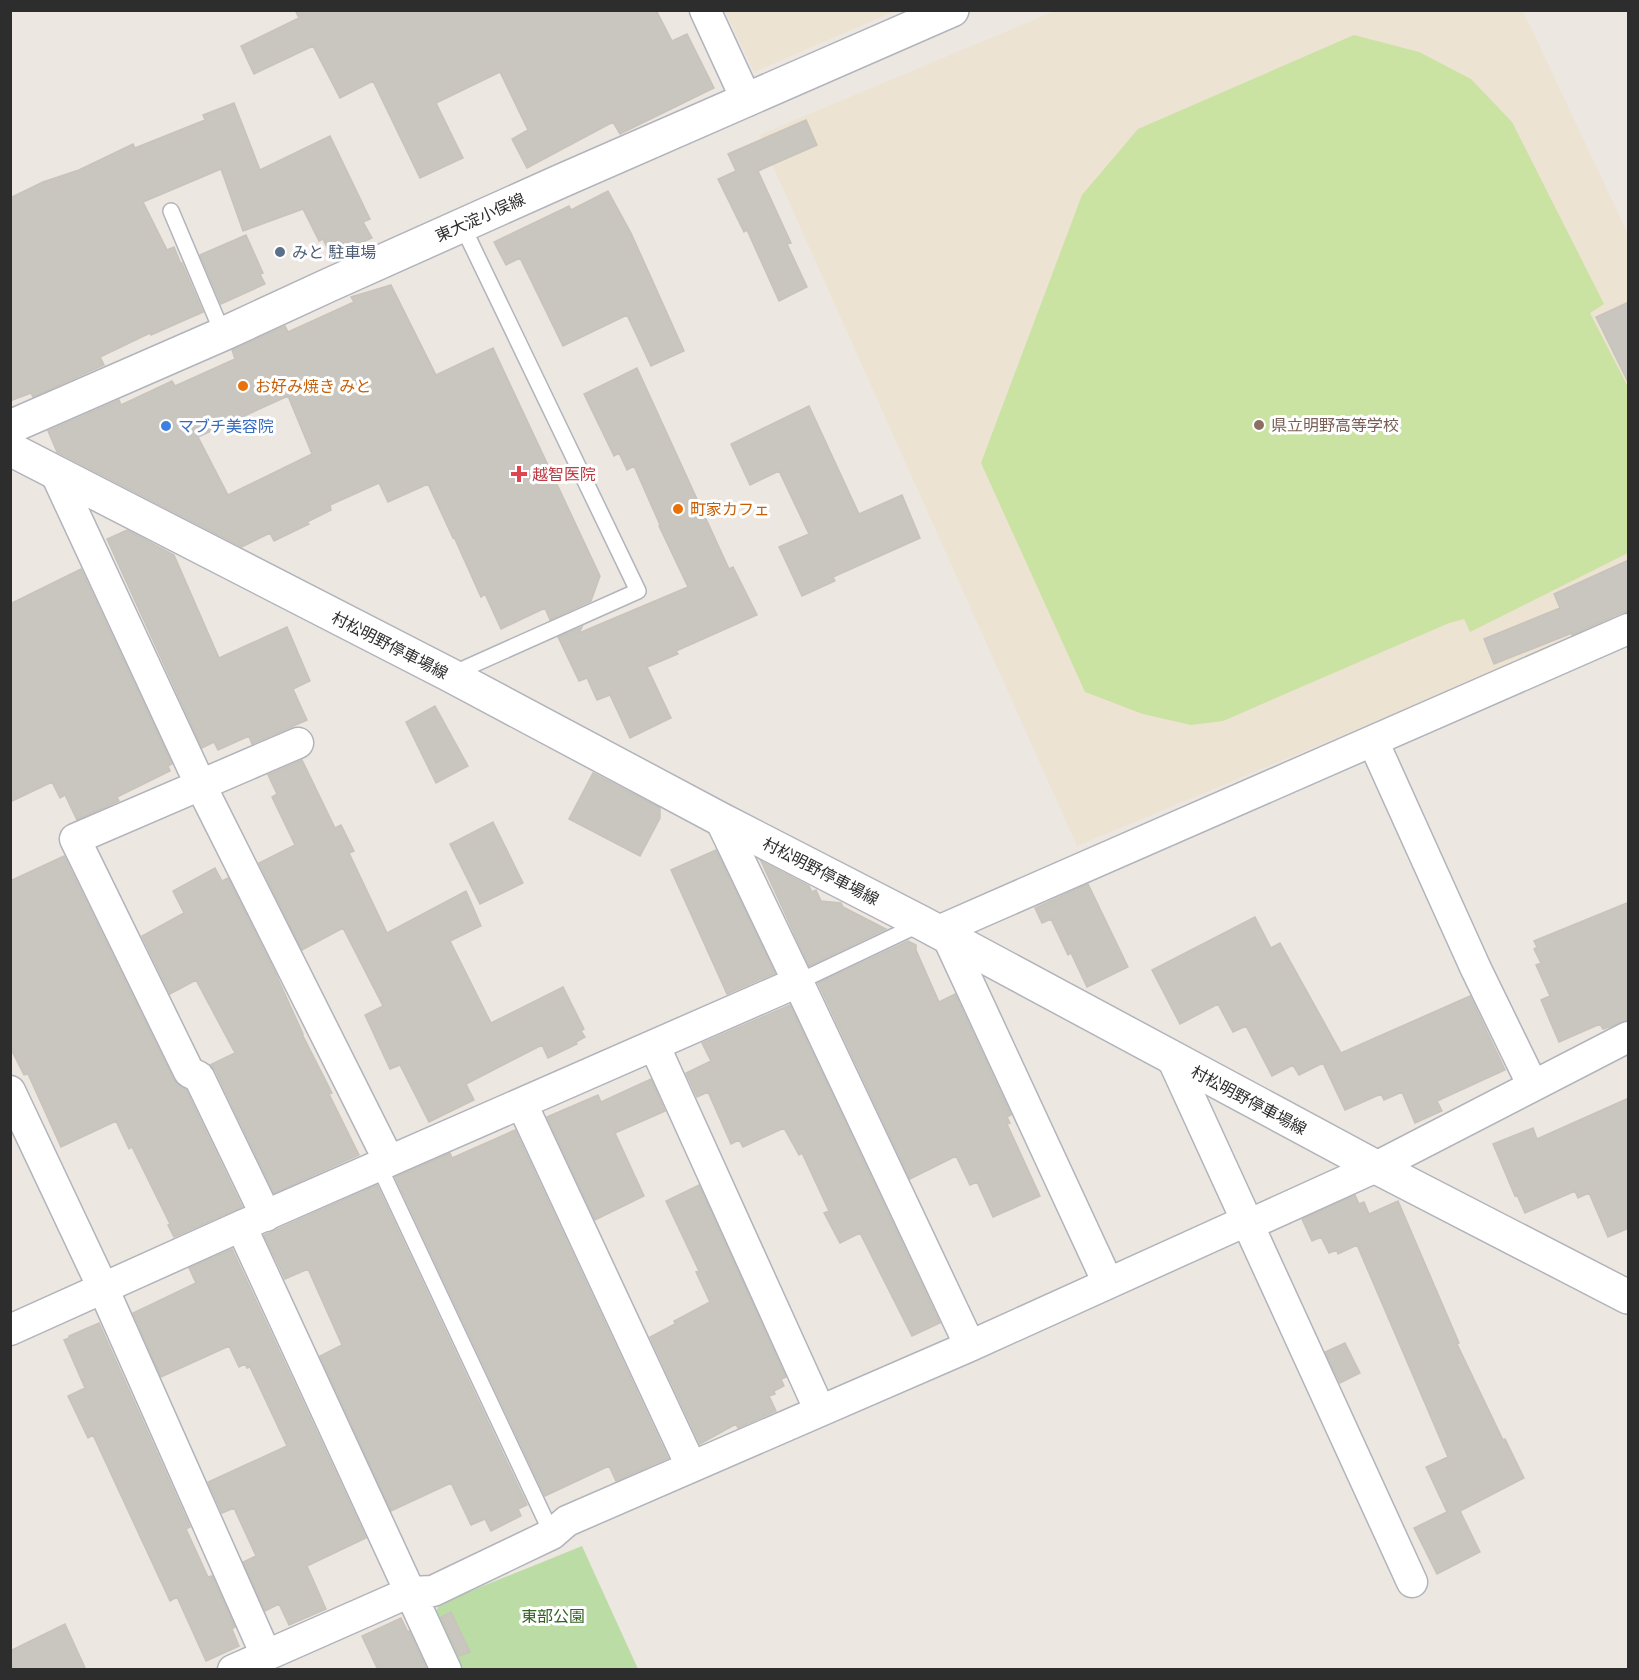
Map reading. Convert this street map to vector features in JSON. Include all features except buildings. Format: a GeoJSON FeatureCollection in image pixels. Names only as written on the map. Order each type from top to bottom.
{"type":"FeatureCollection","features":[{"type":"Feature","properties":{"kind":"main road","name":"東大淀小俣線"},"geometry":{"type":"LineString","coordinates":[[10,427],[952,10]]}},
{"type":"Feature","properties":{"kind":"main road","name":"村松明野停車場線"},"geometry":{"type":"LineString","coordinates":[[10,449],[450,675],[1376,1167],[1629,1296]]}},
{"type":"Feature","properties":{"kind":"street"},"geometry":{"type":"LineString","coordinates":[[705,10],[747,101]]}},
{"type":"Feature","properties":{"kind":"street"},"geometry":{"type":"LineString","coordinates":[[55,472],[201,786],[384,1163]]}},
{"type":"Feature","properties":{"kind":"street"},"geometry":{"type":"LineString","coordinates":[[1108,1283],[935,931],[1629,629]]}},
{"type":"Feature","properties":{"kind":"street"},"geometry":{"type":"LineString","coordinates":[[1373,741],[1476,969],[1533,1086]]}},
{"type":"Feature","properties":{"kind":"street"},"geometry":{"type":"LineString","coordinates":[[298,743],[75,839],[189,1072],[199,1077],[254,1221],[410,1592],[446,1670]]}},
{"type":"Feature","properties":{"kind":"street"},"geometry":{"type":"LineString","coordinates":[[720,819],[970,1346]]}},
{"type":"Feature","properties":{"kind":"street"},"geometry":{"type":"LineString","coordinates":[[10,1330],[798,982]]}},
{"type":"Feature","properties":{"kind":"street"},"geometry":{"type":"LineString","coordinates":[[233,1670],[410,1592],[433,1591],[552,1534],[567,1521],[1376,1167],[1629,1037]]}},
{"type":"Feature","properties":{"kind":"street"},"geometry":{"type":"LineString","coordinates":[[655,1047],[820,1411]]}},
{"type":"Feature","properties":{"kind":"street"},"geometry":{"type":"LineString","coordinates":[[1172,1058],[1412,1582]]}},
{"type":"Feature","properties":{"kind":"street"},"geometry":{"type":"LineString","coordinates":[[10,1091],[103,1288],[266,1655]]}},
{"type":"Feature","properties":{"kind":"street"},"geometry":{"type":"LineString","coordinates":[[522,1104],[691,1466]]}},
{"type":"Feature","properties":{"kind":"lane"},"geometry":{"type":"LineString","coordinates":[[171,211],[223,334]]}},
{"type":"Feature","properties":{"kind":"lane"},"geometry":{"type":"LineString","coordinates":[[450,675],[638,591],[462,225]]}},
{"type":"Feature","properties":{"kind":"lane"},"geometry":{"type":"LineString","coordinates":[[798,982],[935,931]]}},
{"type":"Feature","properties":{"kind":"lane"},"geometry":{"type":"LineString","coordinates":[[384,1163],[552,1534]]}},
{"type":"Feature","properties":{"kind":"shaded area"},"geometry":{"type":"Polygon","coordinates":[[[725,11],[895,11],[754,72],[725,11]]]}},
{"type":"Feature","properties":{"kind":"shaded area","name":"県立明野高等学校"},"geometry":{"type":"Polygon","coordinates":[[[1055,11],[1523,11],[1628,234],[1628,616],[1077,846],[759,135],[1055,11]]]}},
{"type":"Feature","properties":{"kind":"green space","name":"県立明野高等学校"},"geometry":{"type":"Polygon","coordinates":[[[1354,35],[1419,52],[1471,79],[1512,122],[1604,304],[1590,313],[1628,387],[1628,553],[1470,632],[1464,619],[1449,623],[1223,721],[1191,725],[1143,714],[1085,692],[981,463],[1082,195],[1138,129],[1354,35]]]}},
{"type":"Feature","properties":{"kind":"green space","name":"東部公園"},"geometry":{"type":"Polygon","coordinates":[[[582,1546],[638,1669],[456,1669],[432,1617],[441,1603],[582,1546]]]}},
{"type":"Feature","properties":{"kind":"place","name":"みと 駐車場"},"geometry":{"type":"Point","coordinates":[280,252]}},
{"type":"Feature","properties":{"kind":"place","name":"お好み焼き みと"},"geometry":{"type":"Point","coordinates":[243,386]}},
{"type":"Feature","properties":{"kind":"place","name":"県立明野高等学校"},"geometry":{"type":"Point","coordinates":[1259,425]}},
{"type":"Feature","properties":{"kind":"place","name":"マブチ美容院"},"geometry":{"type":"Point","coordinates":[166,426]}},
{"type":"Feature","properties":{"kind":"place","name":"越智医院"},"geometry":{"type":"Point","coordinates":[519,474]}},
{"type":"Feature","properties":{"kind":"place","name":"町家カフェ"},"geometry":{"type":"Point","coordinates":[678,509]}}]}
